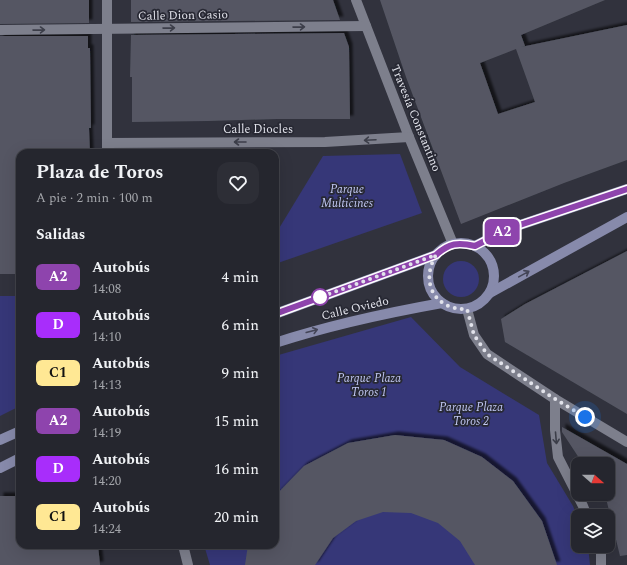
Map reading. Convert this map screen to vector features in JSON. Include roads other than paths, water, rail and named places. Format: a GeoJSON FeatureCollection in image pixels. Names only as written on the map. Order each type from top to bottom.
{"type":"FeatureCollection","features":[{"type":"Feature","properties":{"kind":"main road"},"geometry":{"type":"LineString","coordinates":[[475,246],[508,229],[627,189]]}},
{"type":"Feature","properties":{"kind":"main road"},"geometry":{"type":"LineString","coordinates":[[490,293],[494,282],[494,272],[491,261],[484,252],[475,246],[464,243],[453,244],[444,248],[436,255],[431,264],[429,275],[430,286],[435,295],[442,303],[450,307],[467,309],[476,306],[490,293],[627,217]]}},
{"type":"Feature","properties":{"kind":"main road","name":"Calle Oviedo"},"geometry":{"type":"LineString","coordinates":[[279,313],[436,255]]}},
{"type":"Feature","properties":{"kind":"main road","name":"Calle Oviedo"},"geometry":{"type":"LineString","coordinates":[[279,342],[318,330],[406,309],[442,303]]}},
{"type":"Feature","properties":{"kind":"main road"},"geometry":{"type":"LineString","coordinates":[[0,440],[16,433]]}},
{"type":"Feature","properties":{"kind":"main road"},"geometry":{"type":"LineString","coordinates":[[0,468],[16,460]]}},
{"type":"Feature","properties":{"kind":"street"},"geometry":{"type":"LineString","coordinates":[[107,0],[107,148]]}},
{"type":"Feature","properties":{"kind":"street","name":"Travesía Constantino"},"geometry":{"type":"LineString","coordinates":[[356,0],[409,137],[453,244]]}},
{"type":"Feature","properties":{"kind":"street","name":"Calle Dion Casio"},"geometry":{"type":"LineString","coordinates":[[0,30],[366,26]]}},
{"type":"Feature","properties":{"kind":"street","name":"Calle Diocles"},"geometry":{"type":"LineString","coordinates":[[107,148],[325,142],[409,137]]}},
{"type":"Feature","properties":{"kind":"street"},"geometry":{"type":"LineString","coordinates":[[467,309],[474,335],[487,354],[555,399],[627,442]]}},
{"type":"Feature","properties":{"kind":"street"},"geometry":{"type":"LineString","coordinates":[[555,399],[555,430],[558,457],[584,509]]}},
{"type":"Feature","properties":{"kind":"street"},"geometry":{"type":"LineString","coordinates":[[184,549],[188,565]]}},
{"type":"Feature","properties":{"kind":"street"},"geometry":{"type":"LineString","coordinates":[[601,553],[601,565]]}},
{"type":"Feature","properties":{"kind":"park label","name":"Parque Multicines"},"geometry":{"type":"Point","coordinates":[347,196]}},
{"type":"Feature","properties":{"kind":"park label","name":"Parque Plaza Toros 1"},"geometry":{"type":"Point","coordinates":[369,385]}},
{"type":"Feature","properties":{"kind":"park label","name":"Parque Plaza Toros 2"},"geometry":{"type":"Point","coordinates":[471,414]}}]}
